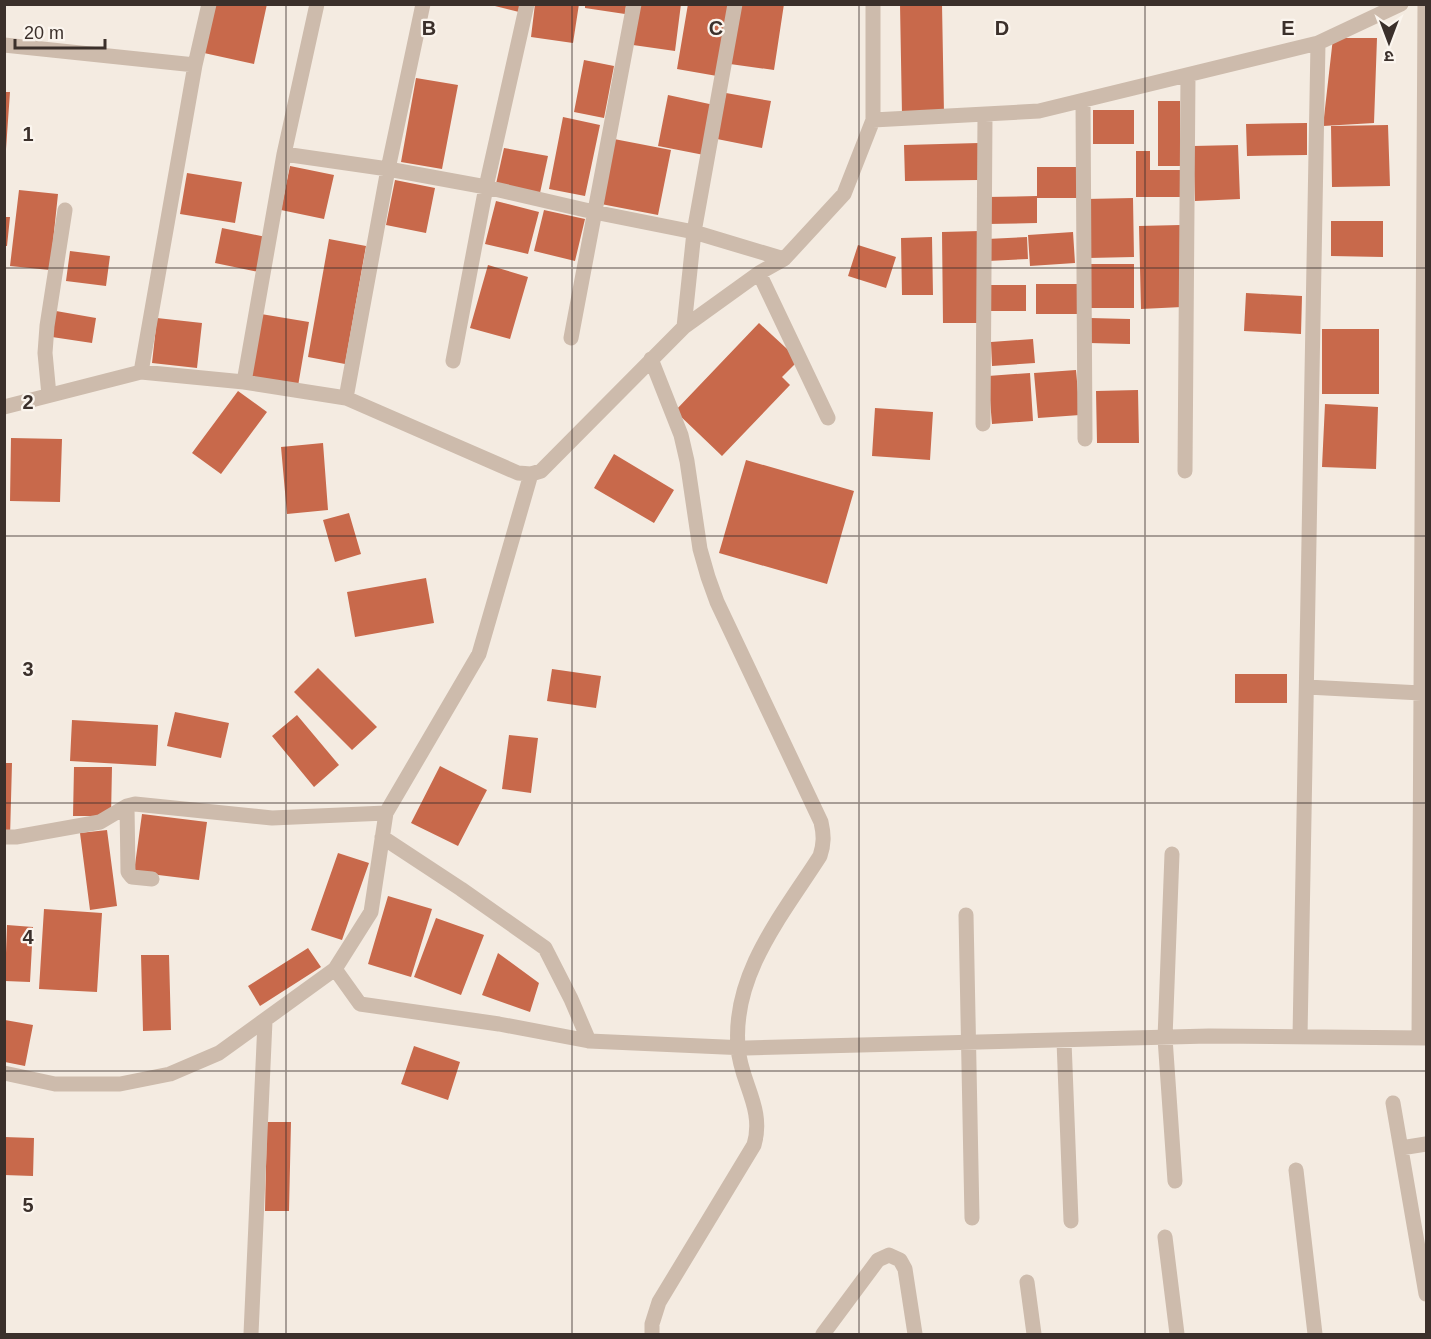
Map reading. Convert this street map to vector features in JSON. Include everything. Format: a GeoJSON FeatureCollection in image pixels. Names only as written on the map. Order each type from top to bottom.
{"type":"FeatureCollection","features":[{"type":"Feature","properties":{"kind":"street"},"geometry":{"type":"LineString","coordinates":[[141,372],[195,65],[209,4]]}},
{"type":"Feature","properties":{"kind":"street"},"geometry":{"type":"LineString","coordinates":[[244,382],[284,154],[317,4]]}},
{"type":"Feature","properties":{"kind":"street"},"geometry":{"type":"LineString","coordinates":[[346,398],[388,169],[423,4]]}},
{"type":"Feature","properties":{"kind":"street"},"geometry":{"type":"LineString","coordinates":[[453,361],[486,187],[527,4]]}},
{"type":"Feature","properties":{"kind":"street"},"geometry":{"type":"LineString","coordinates":[[571,338],[634,4]]}},
{"type":"Feature","properties":{"kind":"street"},"geometry":{"type":"LineString","coordinates":[[684,327],[694,232],[735,4]]}},
{"type":"Feature","properties":{"kind":"street"},"geometry":{"type":"LineString","coordinates":[[4,407],[141,372],[244,382],[346,398],[518,473],[531,474],[541,471],[684,327],[759,273],[784,259],[844,194],[873,120],[873,4]]}},
{"type":"Feature","properties":{"kind":"street"},"geometry":{"type":"LineString","coordinates":[[873,120],[1039,111],[1318,43],[1401,4]]}},
{"type":"Feature","properties":{"kind":"street"},"geometry":{"type":"LineString","coordinates":[[335,969],[360,1004],[500,1024],[589,1041],[738,1048],[1165,1038],[1423,1038],[1421,693],[1425,4]]}},
{"type":"Feature","properties":{"kind":"street"},"geometry":{"type":"LineString","coordinates":[[1300,1037],[1318,43]]}},
{"type":"Feature","properties":{"kind":"street"},"geometry":{"type":"LineString","coordinates":[[4,45],[195,65]]}},
{"type":"Feature","properties":{"kind":"street"},"geometry":{"type":"LineString","coordinates":[[1185,471],[1188,75]]}},
{"type":"Feature","properties":{"kind":"street"},"geometry":{"type":"LineString","coordinates":[[1083,101],[1085,439]]}},
{"type":"Feature","properties":{"kind":"street"},"geometry":{"type":"LineString","coordinates":[[983,424],[985,115]]}},
{"type":"Feature","properties":{"kind":"street"},"geometry":{"type":"LineString","coordinates":[[284,154],[388,169],[486,187],[694,232],[784,259]]}},
{"type":"Feature","properties":{"kind":"street"},"geometry":{"type":"LineString","coordinates":[[49,395],[45,353],[47,326],[65,210]]}},
{"type":"Feature","properties":{"kind":"street"},"geometry":{"type":"LineString","coordinates":[[759,273],[828,418]]}},
{"type":"Feature","properties":{"kind":"street"},"geometry":{"type":"LineString","coordinates":[[651,359],[681,435],[700,549],[708,577],[821,822],[824,834],[824,845],[820,856],[757,954],[739,1005],[738,1048],[757,1117],[754,1145],[659,1302],[652,1324],[652,1335]]}},
{"type":"Feature","properties":{"kind":"street"},"geometry":{"type":"LineString","coordinates":[[4,1073],[55,1084],[120,1084],[170,1074],[219,1053],[265,1022],[335,969],[371,912],[386,813],[479,654],[531,474]]}},
{"type":"Feature","properties":{"kind":"street"},"geometry":{"type":"LineString","coordinates":[[1307,687],[1421,693]]}},
{"type":"Feature","properties":{"kind":"street"},"geometry":{"type":"LineString","coordinates":[[4,837],[16,837],[100,822],[127,806],[135,804],[272,818],[386,813]]}},
{"type":"Feature","properties":{"kind":"street"},"geometry":{"type":"LineString","coordinates":[[127,806],[128,872],[132,877],[152,879]]}},
{"type":"Feature","properties":{"kind":"street"},"geometry":{"type":"LineString","coordinates":[[382,837],[545,948],[589,1041]]}},
{"type":"Feature","properties":{"kind":"street"},"geometry":{"type":"LineString","coordinates":[[1172,854],[1165,1038],[1174,1181]]}},
{"type":"Feature","properties":{"kind":"street"},"geometry":{"type":"LineString","coordinates":[[966,915],[972,1218]]}},
{"type":"Feature","properties":{"kind":"street"},"geometry":{"type":"LineString","coordinates":[[251,1335],[265,1022]]}},
{"type":"Feature","properties":{"kind":"street"},"geometry":{"type":"LineString","coordinates":[[1064,1041],[1071,1221]]}},
{"type":"Feature","properties":{"kind":"street"},"geometry":{"type":"LineString","coordinates":[[1393,1102],[1426,1294]]}},
{"type":"Feature","properties":{"kind":"street"},"geometry":{"type":"LineString","coordinates":[[1401,1148],[1426,1144]]}},
{"type":"Feature","properties":{"kind":"street"},"geometry":{"type":"LineString","coordinates":[[1296,1170],[1315,1335]]}},
{"type":"Feature","properties":{"kind":"street"},"geometry":{"type":"LineString","coordinates":[[1165,1237],[1177,1335]]}},
{"type":"Feature","properties":{"kind":"street"},"geometry":{"type":"LineString","coordinates":[[823,1335],[878,1260],[889,1255],[900,1260],[905,1269],[915,1335]]}},
{"type":"Feature","properties":{"kind":"street"},"geometry":{"type":"LineString","coordinates":[[1028,1282],[1034,1335]]}},
{"type":"Feature","properties":{"kind":"building"},"geometry":{"type":"Polygon","coordinates":[[[215,4],[267,4],[254,64],[204,53],[215,4]]]}},
{"type":"Feature","properties":{"kind":"building"},"geometry":{"type":"Polygon","coordinates":[[[487,4],[521,4],[519,12],[487,4]]]}},
{"type":"Feature","properties":{"kind":"building"},"geometry":{"type":"Polygon","coordinates":[[[535,4],[579,4],[573,43],[531,37],[535,4]]]}},
{"type":"Feature","properties":{"kind":"building"},"geometry":{"type":"Polygon","coordinates":[[[638,4],[681,4],[675,51],[633,45],[638,4]]]}},
{"type":"Feature","properties":{"kind":"building"},"geometry":{"type":"Polygon","coordinates":[[[688,4],[729,4],[717,76],[677,69],[688,4]]]}},
{"type":"Feature","properties":{"kind":"building"},"geometry":{"type":"Polygon","coordinates":[[[739,4],[784,4],[774,70],[730,64],[739,4]]]}},
{"type":"Feature","properties":{"kind":"building"},"geometry":{"type":"Polygon","coordinates":[[[900,4],[942,4],[944,114],[902,115],[900,4]]]}},
{"type":"Feature","properties":{"kind":"building"},"geometry":{"type":"Polygon","coordinates":[[[585,5],[626,5],[625,14],[585,8],[585,5]]]}},
{"type":"Feature","properties":{"kind":"building"},"geometry":{"type":"Polygon","coordinates":[[[1333,38],[1377,38],[1374,123],[1323,126],[1333,38]]]}},
{"type":"Feature","properties":{"kind":"building"},"geometry":{"type":"Polygon","coordinates":[[[584,60],[614,66],[604,118],[574,112],[584,60]]]}},
{"type":"Feature","properties":{"kind":"building"},"geometry":{"type":"Polygon","coordinates":[[[416,78],[458,85],[442,169],[401,162],[416,78]]]}},
{"type":"Feature","properties":{"kind":"building"},"geometry":{"type":"Polygon","coordinates":[[[4,92],[10,92],[6,149],[4,149],[4,92]]]}},
{"type":"Feature","properties":{"kind":"building"},"geometry":{"type":"Polygon","coordinates":[[[726,93],[771,101],[762,148],[717,139],[726,93]]]}},
{"type":"Feature","properties":{"kind":"building"},"geometry":{"type":"Polygon","coordinates":[[[668,95],[714,105],[704,155],[658,146],[668,95]]]}},
{"type":"Feature","properties":{"kind":"building"},"geometry":{"type":"Polygon","coordinates":[[[1158,101],[1180,101],[1180,166],[1158,166],[1158,101]]]}},
{"type":"Feature","properties":{"kind":"building"},"geometry":{"type":"Polygon","coordinates":[[[1093,110],[1134,110],[1134,144],[1093,144],[1093,110]]]}},
{"type":"Feature","properties":{"kind":"building"},"geometry":{"type":"Polygon","coordinates":[[[563,117],[600,125],[585,196],[549,189],[563,117]]]}},
{"type":"Feature","properties":{"kind":"building"},"geometry":{"type":"Polygon","coordinates":[[[1307,123],[1307,155],[1247,156],[1246,124],[1307,123]]]}},
{"type":"Feature","properties":{"kind":"building"},"geometry":{"type":"Polygon","coordinates":[[[1388,125],[1390,186],[1332,187],[1331,126],[1388,125]]]}},
{"type":"Feature","properties":{"kind":"building"},"geometry":{"type":"Polygon","coordinates":[[[614,139],[671,150],[658,215],[601,204],[614,139]]]}},
{"type":"Feature","properties":{"kind":"building"},"geometry":{"type":"Polygon","coordinates":[[[979,143],[979,180],[905,181],[904,145],[979,143]]]}},
{"type":"Feature","properties":{"kind":"building"},"geometry":{"type":"Polygon","coordinates":[[[1238,145],[1240,199],[1195,201],[1193,146],[1238,145]]]}},
{"type":"Feature","properties":{"kind":"building"},"geometry":{"type":"Polygon","coordinates":[[[504,148],[548,156],[540,193],[496,184],[504,148]]]}},
{"type":"Feature","properties":{"kind":"building"},"geometry":{"type":"Polygon","coordinates":[[[1136,151],[1150,151],[1150,170],[1180,170],[1180,197],[1136,197],[1136,151]]]}},
{"type":"Feature","properties":{"kind":"building"},"geometry":{"type":"Polygon","coordinates":[[[290,166],[334,175],[324,219],[281,210],[290,166]]]}},
{"type":"Feature","properties":{"kind":"building"},"geometry":{"type":"Polygon","coordinates":[[[1037,167],[1080,167],[1080,198],[1037,198],[1037,223],[987,224],[987,197],[1037,196],[1037,167]]]}},
{"type":"Feature","properties":{"kind":"building"},"geometry":{"type":"Polygon","coordinates":[[[187,173],[242,182],[235,223],[180,214],[187,173]]]}},
{"type":"Feature","properties":{"kind":"building"},"geometry":{"type":"Polygon","coordinates":[[[395,180],[435,188],[426,233],[386,225],[395,180]]]}},
{"type":"Feature","properties":{"kind":"building"},"geometry":{"type":"Polygon","coordinates":[[[19,190],[58,194],[50,270],[10,266],[19,190]]]}},
{"type":"Feature","properties":{"kind":"building"},"geometry":{"type":"Polygon","coordinates":[[[1133,198],[1134,257],[1088,258],[1086,199],[1133,198]]]}},
{"type":"Feature","properties":{"kind":"building"},"geometry":{"type":"Polygon","coordinates":[[[496,201],[539,212],[528,254],[485,244],[496,201]]]}},
{"type":"Feature","properties":{"kind":"building"},"geometry":{"type":"Polygon","coordinates":[[[544,210],[585,219],[575,261],[534,251],[544,210]]]}},
{"type":"Feature","properties":{"kind":"building"},"geometry":{"type":"Polygon","coordinates":[[[4,217],[10,217],[7,246],[4,246],[4,217]]]}},
{"type":"Feature","properties":{"kind":"building"},"geometry":{"type":"Polygon","coordinates":[[[1331,221],[1383,221],[1383,257],[1331,256],[1331,221]]]}},
{"type":"Feature","properties":{"kind":"building"},"geometry":{"type":"Polygon","coordinates":[[[1180,225],[1182,307],[1141,309],[1139,226],[1180,225]]]}},
{"type":"Feature","properties":{"kind":"building"},"geometry":{"type":"Polygon","coordinates":[[[222,228],[266,237],[259,272],[215,263],[222,228]]]}},
{"type":"Feature","properties":{"kind":"building"},"geometry":{"type":"Polygon","coordinates":[[[980,231],[981,323],[943,323],[942,232],[980,231]]]}},
{"type":"Feature","properties":{"kind":"building"},"geometry":{"type":"Polygon","coordinates":[[[1073,232],[1075,263],[1030,266],[1028,235],[1073,232]]]}},
{"type":"Feature","properties":{"kind":"building"},"geometry":{"type":"Polygon","coordinates":[[[932,237],[933,295],[902,295],[901,238],[932,237]]]}},
{"type":"Feature","properties":{"kind":"building"},"geometry":{"type":"Polygon","coordinates":[[[1027,237],[1028,259],[988,261],[987,239],[1027,237]]]}},
{"type":"Feature","properties":{"kind":"building"},"geometry":{"type":"Polygon","coordinates":[[[329,239],[366,246],[345,364],[308,357],[329,239]]]}},
{"type":"Feature","properties":{"kind":"building"},"geometry":{"type":"Polygon","coordinates":[[[858,245],[896,257],[886,288],[848,276],[858,245]]]}},
{"type":"Feature","properties":{"kind":"building"},"geometry":{"type":"Polygon","coordinates":[[[70,251],[110,256],[106,286],[66,281],[70,251]]]}},
{"type":"Feature","properties":{"kind":"building"},"geometry":{"type":"Polygon","coordinates":[[[1088,264],[1134,264],[1134,308],[1089,308],[1088,264]]]}},
{"type":"Feature","properties":{"kind":"building"},"geometry":{"type":"Polygon","coordinates":[[[488,265],[528,277],[510,339],[470,328],[488,265]]]}},
{"type":"Feature","properties":{"kind":"building"},"geometry":{"type":"Polygon","coordinates":[[[1036,284],[1078,284],[1078,314],[1036,314],[1036,284]]]}},
{"type":"Feature","properties":{"kind":"building"},"geometry":{"type":"Polygon","coordinates":[[[988,285],[1026,285],[1026,311],[988,311],[988,285]]]}},
{"type":"Feature","properties":{"kind":"building"},"geometry":{"type":"Polygon","coordinates":[[[1246,293],[1302,296],[1301,334],[1244,331],[1246,293]]]}},
{"type":"Feature","properties":{"kind":"building"},"geometry":{"type":"Polygon","coordinates":[[[56,311],[96,318],[92,343],[52,337],[56,311]]]}},
{"type":"Feature","properties":{"kind":"building"},"geometry":{"type":"Polygon","coordinates":[[[261,314],[309,322],[298,386],[250,378],[261,314]]]}},
{"type":"Feature","properties":{"kind":"building"},"geometry":{"type":"Polygon","coordinates":[[[157,318],[202,323],[197,368],[152,363],[157,318]]]}},
{"type":"Feature","properties":{"kind":"building"},"geometry":{"type":"Polygon","coordinates":[[[1090,318],[1130,319],[1130,344],[1089,343],[1090,318]]]}},
{"type":"Feature","properties":{"kind":"building"},"geometry":{"type":"Polygon","coordinates":[[[759,323],[799,360],[782,377],[790,385],[722,456],[675,411],[759,323]]]}},
{"type":"Feature","properties":{"kind":"building"},"geometry":{"type":"Polygon","coordinates":[[[1322,329],[1379,329],[1379,394],[1322,394],[1322,329]]]}},
{"type":"Feature","properties":{"kind":"building"},"geometry":{"type":"Polygon","coordinates":[[[1033,339],[1035,363],[992,366],[991,342],[1033,339]]]}},
{"type":"Feature","properties":{"kind":"building"},"geometry":{"type":"Polygon","coordinates":[[[1076,370],[1080,415],[1038,418],[1034,373],[1076,370]]]}},
{"type":"Feature","properties":{"kind":"building"},"geometry":{"type":"Polygon","coordinates":[[[1030,373],[1033,421],[992,424],[988,376],[1030,373]]]}},
{"type":"Feature","properties":{"kind":"building"},"geometry":{"type":"Polygon","coordinates":[[[1138,390],[1139,443],[1097,443],[1096,391],[1138,390]]]}},
{"type":"Feature","properties":{"kind":"building"},"geometry":{"type":"Polygon","coordinates":[[[238,391],[267,412],[221,474],[192,453],[238,391]]]}},
{"type":"Feature","properties":{"kind":"building"},"geometry":{"type":"Polygon","coordinates":[[[1325,404],[1378,407],[1376,469],[1322,467],[1325,404]]]}},
{"type":"Feature","properties":{"kind":"building"},"geometry":{"type":"Polygon","coordinates":[[[875,408],[933,412],[930,460],[872,456],[875,408]]]}},
{"type":"Feature","properties":{"kind":"building"},"geometry":{"type":"Polygon","coordinates":[[[11,438],[62,439],[60,502],[10,501],[11,438]]]}},
{"type":"Feature","properties":{"kind":"building"},"geometry":{"type":"Polygon","coordinates":[[[323,443],[328,510],[287,514],[281,447],[323,443]]]}},
{"type":"Feature","properties":{"kind":"building"},"geometry":{"type":"Polygon","coordinates":[[[614,454],[674,490],[654,523],[594,488],[614,454]]]}},
{"type":"Feature","properties":{"kind":"building"},"geometry":{"type":"Polygon","coordinates":[[[746,460],[854,491],[827,584],[719,553],[746,460]]]}},
{"type":"Feature","properties":{"kind":"building"},"geometry":{"type":"Polygon","coordinates":[[[349,513],[361,554],[335,562],[323,520],[349,513]]]}},
{"type":"Feature","properties":{"kind":"building"},"geometry":{"type":"Polygon","coordinates":[[[426,578],[434,623],[355,637],[347,592],[426,578]]]}},
{"type":"Feature","properties":{"kind":"building"},"geometry":{"type":"Polygon","coordinates":[[[318,668],[377,727],[352,750],[294,692],[318,668]]]}},
{"type":"Feature","properties":{"kind":"building"},"geometry":{"type":"Polygon","coordinates":[[[552,669],[601,676],[596,708],[547,701],[552,669]]]}},
{"type":"Feature","properties":{"kind":"building"},"geometry":{"type":"Polygon","coordinates":[[[1235,674],[1287,674],[1287,703],[1235,703],[1235,674]]]}},
{"type":"Feature","properties":{"kind":"building"},"geometry":{"type":"Polygon","coordinates":[[[175,712],[229,723],[221,758],[167,746],[175,712]]]}},
{"type":"Feature","properties":{"kind":"building"},"geometry":{"type":"Polygon","coordinates":[[[297,715],[339,765],[314,787],[272,736],[297,715]]]}},
{"type":"Feature","properties":{"kind":"building"},"geometry":{"type":"Polygon","coordinates":[[[72,720],[158,725],[156,766],[70,761],[72,720]]]}},
{"type":"Feature","properties":{"kind":"building"},"geometry":{"type":"Polygon","coordinates":[[[509,735],[538,738],[531,793],[502,789],[509,735]]]}},
{"type":"Feature","properties":{"kind":"building"},"geometry":{"type":"Polygon","coordinates":[[[4,763],[12,763],[10,837],[4,837],[4,763]]]}},
{"type":"Feature","properties":{"kind":"building"},"geometry":{"type":"Polygon","coordinates":[[[440,766],[487,790],[458,846],[411,823],[440,766]]]}},
{"type":"Feature","properties":{"kind":"building"},"geometry":{"type":"Polygon","coordinates":[[[74,767],[112,767],[111,816],[73,816],[74,767]]]}},
{"type":"Feature","properties":{"kind":"building"},"geometry":{"type":"Polygon","coordinates":[[[142,814],[207,822],[199,880],[134,872],[142,814]]]}},
{"type":"Feature","properties":{"kind":"building"},"geometry":{"type":"Polygon","coordinates":[[[107,830],[117,906],[90,910],[80,833],[107,830]]]}},
{"type":"Feature","properties":{"kind":"building"},"geometry":{"type":"Polygon","coordinates":[[[338,853],[369,863],[342,940],[311,930],[338,853]]]}},
{"type":"Feature","properties":{"kind":"building"},"geometry":{"type":"Polygon","coordinates":[[[388,896],[432,909],[411,977],[368,964],[388,896]]]}},
{"type":"Feature","properties":{"kind":"building"},"geometry":{"type":"Polygon","coordinates":[[[44,909],[102,913],[97,992],[39,989],[44,909]]]}},
{"type":"Feature","properties":{"kind":"building"},"geometry":{"type":"Polygon","coordinates":[[[436,918],[484,935],[461,995],[414,977],[436,918]]]}},
{"type":"Feature","properties":{"kind":"building"},"geometry":{"type":"Polygon","coordinates":[[[7,925],[33,927],[30,982],[5,981],[7,925]]]}},
{"type":"Feature","properties":{"kind":"building"},"geometry":{"type":"Polygon","coordinates":[[[308,948],[321,967],[260,1006],[248,986],[308,948]]]}},
{"type":"Feature","properties":{"kind":"building"},"geometry":{"type":"Polygon","coordinates":[[[498,953],[539,983],[530,1012],[482,995],[498,953]]]}},
{"type":"Feature","properties":{"kind":"building"},"geometry":{"type":"Polygon","coordinates":[[[141,955],[169,955],[171,1030],[143,1031],[141,955]]]}},
{"type":"Feature","properties":{"kind":"building"},"geometry":{"type":"Polygon","coordinates":[[[5,1020],[33,1025],[25,1066],[5,1062],[5,1020]]]}},
{"type":"Feature","properties":{"kind":"building"},"geometry":{"type":"Polygon","coordinates":[[[414,1046],[460,1062],[448,1100],[401,1084],[414,1046]]]}},
{"type":"Feature","properties":{"kind":"building"},"geometry":{"type":"Polygon","coordinates":[[[267,1122],[291,1122],[289,1211],[265,1211],[267,1122]]]}},
{"type":"Feature","properties":{"kind":"building"},"geometry":{"type":"Polygon","coordinates":[[[4,1137],[34,1138],[33,1176],[4,1175],[4,1137]]]}}]}
